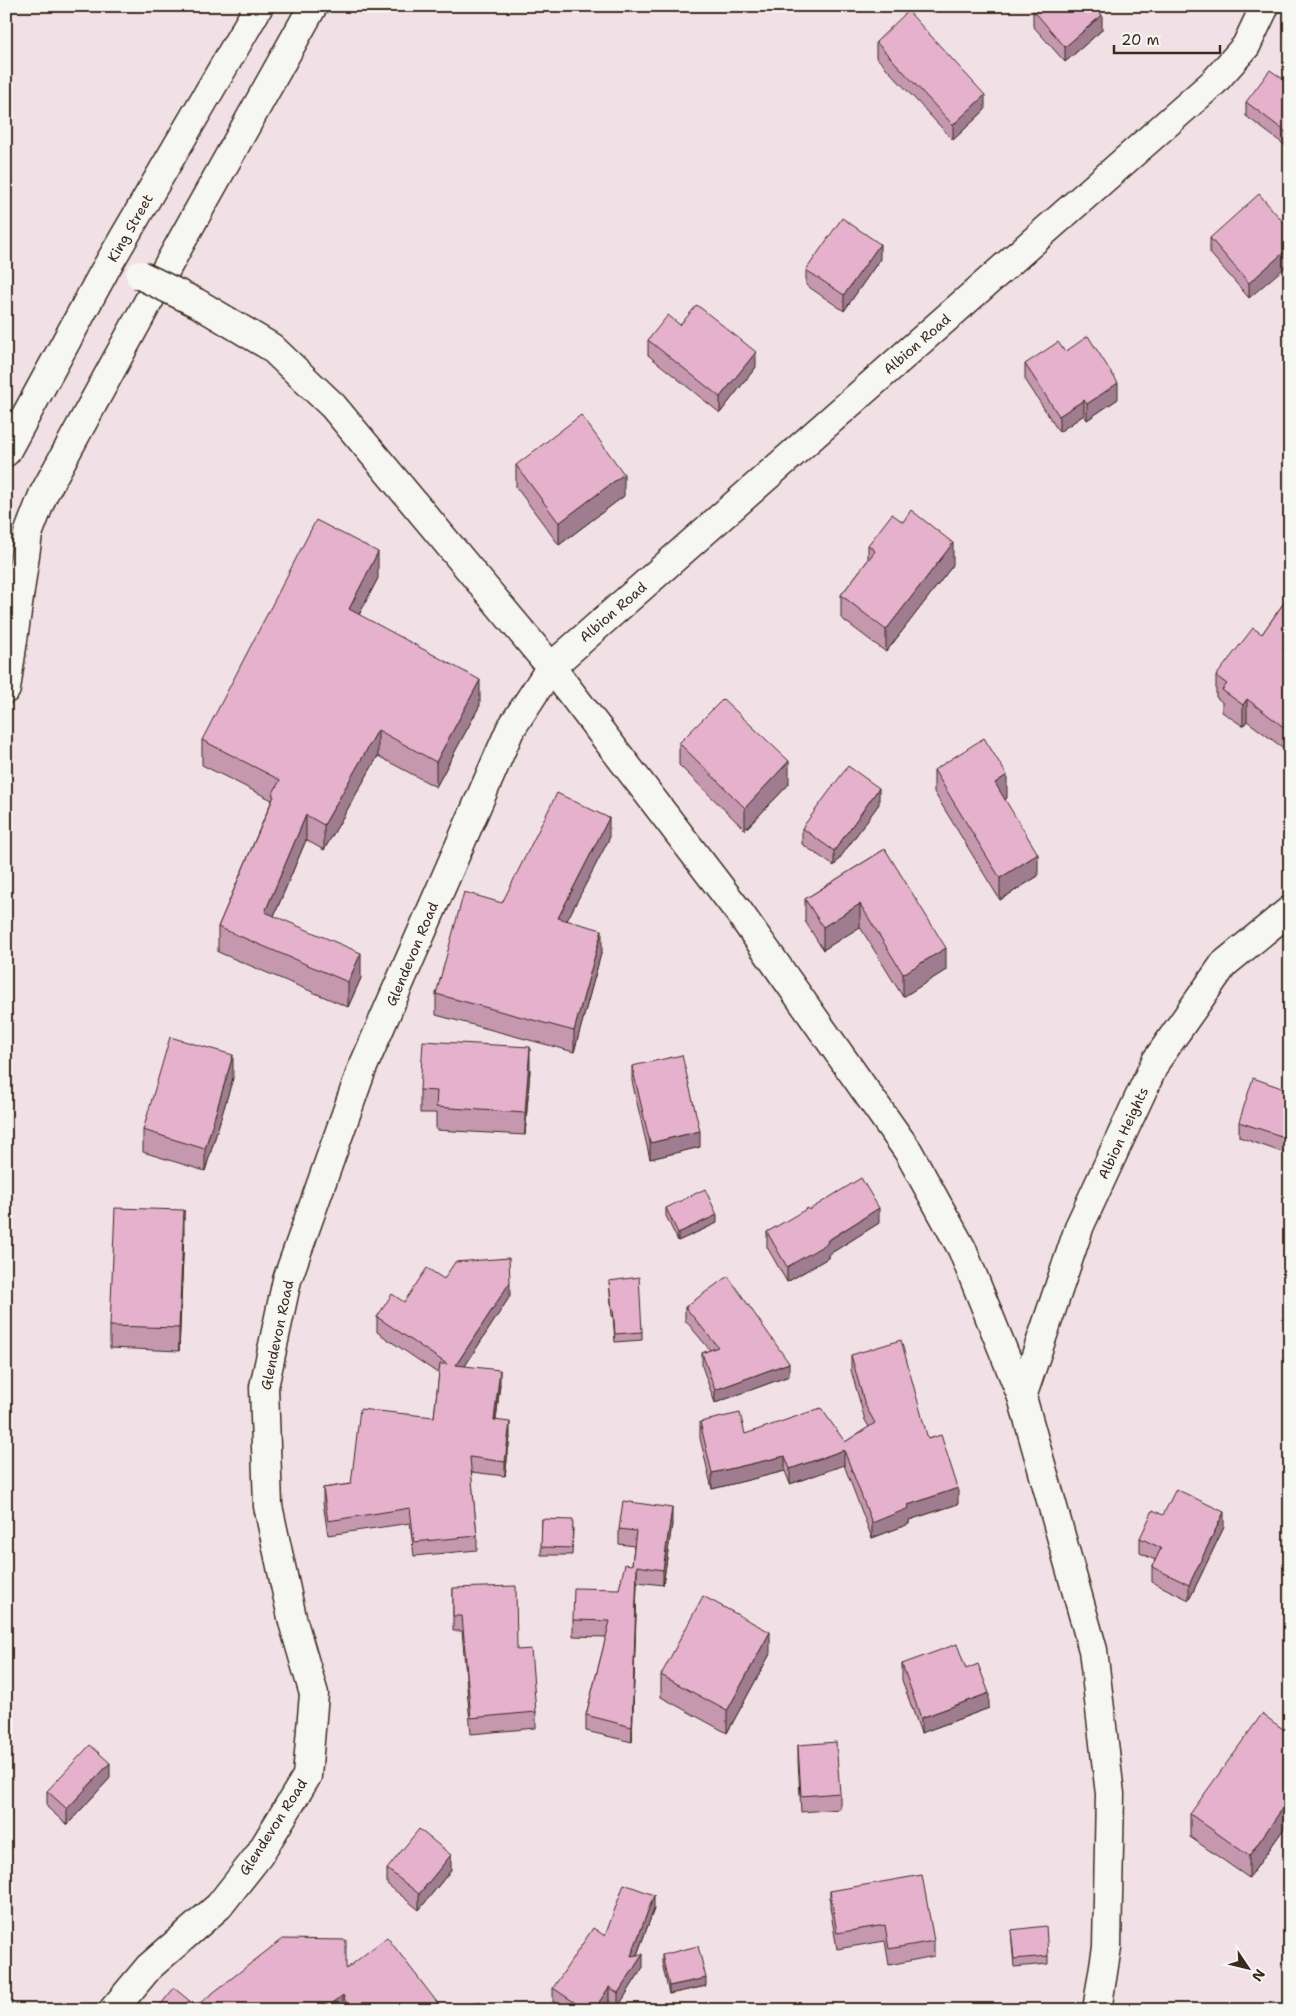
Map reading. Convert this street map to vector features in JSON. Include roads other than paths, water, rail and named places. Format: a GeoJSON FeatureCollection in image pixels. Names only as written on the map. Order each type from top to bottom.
{"type":"FeatureCollection","features":[{"type":"Feature","properties":{"kind":"street","name":"King Street"},"geometry":{"type":"LineString","coordinates":[[6,452],[105,270],[260,6]]}},
{"type":"Feature","properties":{"kind":"street"},"geometry":{"type":"LineString","coordinates":[[6,689],[28,534],[43,495],[171,260],[313,6]]}},
{"type":"Feature","properties":{"kind":"street","name":"Albion Road"},"geometry":{"type":"LineString","coordinates":[[551,667],[1214,82],[1246,46],[1264,6]]}},
{"type":"Feature","properties":{"kind":"street"},"geometry":{"type":"LineString","coordinates":[[105,270],[140,275],[197,303],[271,347],[333,406],[551,667],[740,912],[908,1151],[962,1249],[1022,1397],[1093,1650],[1110,1794],[1107,1946],[1097,2010]]}},
{"type":"Feature","properties":{"kind":"street","name":"Glendevon Road"},"geometry":{"type":"LineString","coordinates":[[113,2010],[149,1967],[219,1906],[259,1855],[307,1776],[314,1694],[293,1622],[268,1506],[264,1387],[283,1299],[362,1070],[510,730],[551,667]]}},
{"type":"Feature","properties":{"kind":"street","name":"Albion Heights"},"geometry":{"type":"LineString","coordinates":[[1022,1397],[1080,1226],[1156,1061],[1224,964],[1290,910]]}}]}
